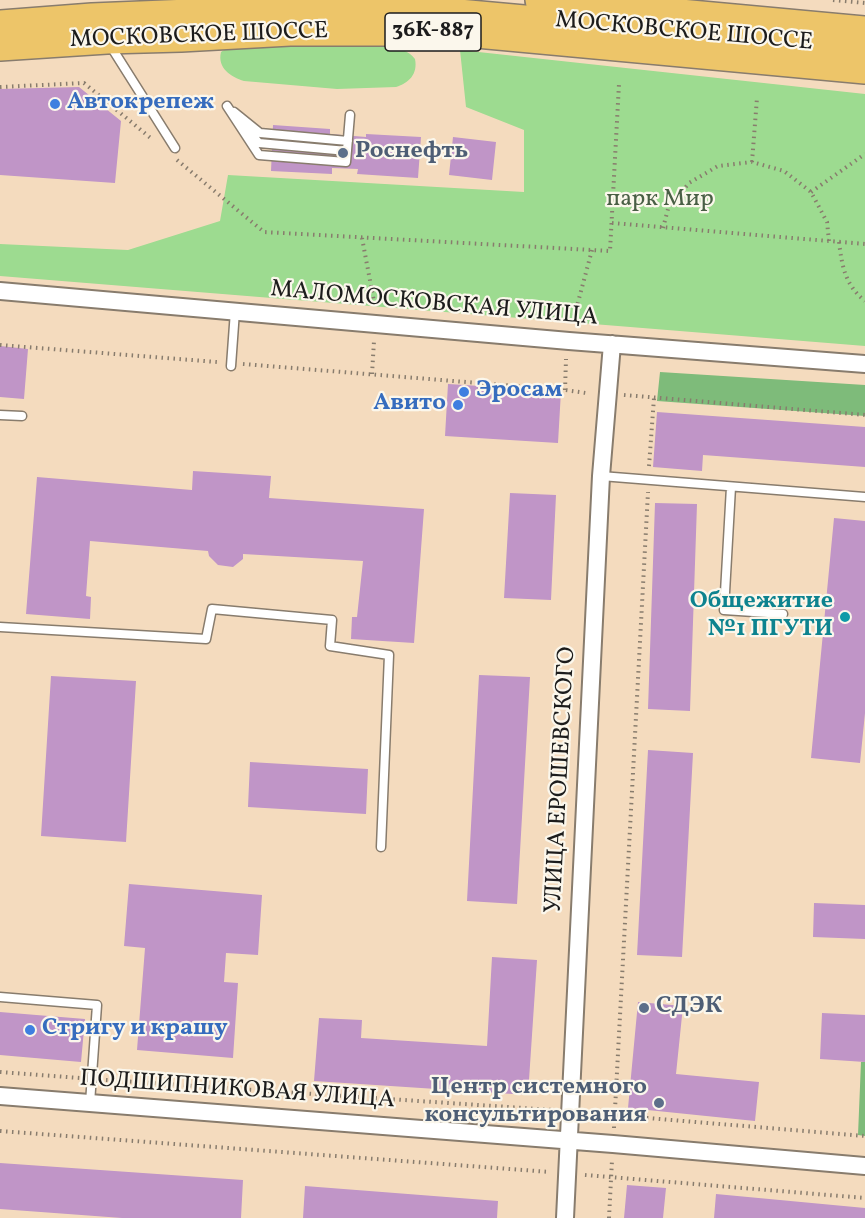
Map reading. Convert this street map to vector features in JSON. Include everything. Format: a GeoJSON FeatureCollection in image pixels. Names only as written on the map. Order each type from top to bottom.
{"type":"FeatureCollection","features":[{"type":"Feature","properties":{"kind":"main road","name":"МОСКОВСКОЕ ШОССЕ"},"geometry":{"type":"LineString","coordinates":[[539,0],[865,30]]}},
{"type":"Feature","properties":{"kind":"main road","name":"МОСКОВСКОЕ ШОССЕ"},"geometry":{"type":"LineString","coordinates":[[0,5],[181,38],[290,32],[455,32],[865,70]]}},
{"type":"Feature","properties":{"kind":"main road","name":"МОСКОВСКОЕ ШОССЕ"},"geometry":{"type":"LineString","coordinates":[[0,24],[94,23],[286,9],[404,8],[865,50]]}},
{"type":"Feature","properties":{"kind":"main road","name":"МОСКОВСКОЕ ШОССЕ"},"geometry":{"type":"LineString","coordinates":[[0,47],[94,23]]}},
{"type":"Feature","properties":{"kind":"street","name":"МАЛОМОСКОВСКАЯ УЛИЦА"},"geometry":{"type":"LineString","coordinates":[[0,291],[865,364]]}},
{"type":"Feature","properties":{"kind":"street","name":"УЛИЦА ЕРОШЕВСКОГО"},"geometry":{"type":"LineString","coordinates":[[565,1218],[601,476],[612,344]]}},
{"type":"Feature","properties":{"kind":"street","name":"ПОДШИПНИКОВАЯ УЛИЦА"},"geometry":{"type":"LineString","coordinates":[[0,1096],[569,1140],[865,1166]]}},
{"type":"Feature","properties":{"kind":"lane"},"geometry":{"type":"LineString","coordinates":[[94,23],[175,148]]}},
{"type":"Feature","properties":{"kind":"lane"},"geometry":{"type":"LineString","coordinates":[[348,141],[260,133],[227,106],[259,154],[346,162],[348,141],[350,115]]}},
{"type":"Feature","properties":{"kind":"lane"},"geometry":{"type":"LineString","coordinates":[[231,364],[236,311]]}},
{"type":"Feature","properties":{"kind":"lane"},"geometry":{"type":"LineString","coordinates":[[0,414],[22,416]]}},
{"type":"Feature","properties":{"kind":"lane"},"geometry":{"type":"LineString","coordinates":[[601,476],[865,497]]}},
{"type":"Feature","properties":{"kind":"lane"},"geometry":{"type":"LineString","coordinates":[[730,487],[724,610],[783,614]]}},
{"type":"Feature","properties":{"kind":"lane"},"geometry":{"type":"LineString","coordinates":[[0,627],[206,639],[212,609],[332,620],[330,646],[389,655],[381,847]]}},
{"type":"Feature","properties":{"kind":"lane"},"geometry":{"type":"LineString","coordinates":[[0,997],[97,1005],[90,1103]]}},
{"type":"Feature","properties":{"kind":"path"},"geometry":{"type":"LineString","coordinates":[[833,0],[865,3]]}},
{"type":"Feature","properties":{"kind":"path"},"geometry":{"type":"LineString","coordinates":[[0,87],[84,83],[156,143]]}},
{"type":"Feature","properties":{"kind":"path"},"geometry":{"type":"LineString","coordinates":[[174,158],[264,232],[610,251],[619,84]]}},
{"type":"Feature","properties":{"kind":"path"},"geometry":{"type":"LineString","coordinates":[[752,162],[757,98]]}},
{"type":"Feature","properties":{"kind":"path"},"geometry":{"type":"LineString","coordinates":[[811,192],[865,154]]}},
{"type":"Feature","properties":{"kind":"path"},"geometry":{"type":"LineString","coordinates":[[663,228],[668,209],[689,183],[718,166],[752,162],[784,171],[811,192],[827,222],[830,241]]}},
{"type":"Feature","properties":{"kind":"path"},"geometry":{"type":"LineString","coordinates":[[611,223],[865,244]]}},
{"type":"Feature","properties":{"kind":"path"},"geometry":{"type":"LineString","coordinates":[[362,238],[376,312]]}},
{"type":"Feature","properties":{"kind":"path"},"geometry":{"type":"LineString","coordinates":[[839,242],[843,270],[857,294],[865,300]]}},
{"type":"Feature","properties":{"kind":"path"},"geometry":{"type":"LineString","coordinates":[[573,321],[592,250]]}},
{"type":"Feature","properties":{"kind":"path"},"geometry":{"type":"LineString","coordinates":[[372,374],[374,337]]}},
{"type":"Feature","properties":{"kind":"path"},"geometry":{"type":"LineString","coordinates":[[0,345],[586,393]]}},
{"type":"Feature","properties":{"kind":"path"},"geometry":{"type":"LineString","coordinates":[[565,390],[567,355]]}},
{"type":"Feature","properties":{"kind":"path"},"geometry":{"type":"LineString","coordinates":[[621,395],[865,415]]}},
{"type":"Feature","properties":{"kind":"path"},"geometry":{"type":"LineString","coordinates":[[609,1218],[654,398]]}},
{"type":"Feature","properties":{"kind":"path"},"geometry":{"type":"LineString","coordinates":[[0,1072],[570,1111],[865,1136]]}},
{"type":"Feature","properties":{"kind":"path"},"geometry":{"type":"LineString","coordinates":[[0,1131],[865,1197]]}},
{"type":"Feature","properties":{"kind":"green space"},"geometry":{"type":"Polygon","coordinates":[[[386,46],[403,50],[415,59],[414,73],[409,80],[396,87],[337,89],[244,81],[226,71],[220,58],[221,52],[227,48],[386,46]]]}},
{"type":"Feature","properties":{"kind":"green space","name":"парк Мир"},"geometry":{"type":"Polygon","coordinates":[[[460,50],[865,94],[865,346],[0,276],[0,244],[128,250],[220,221],[228,175],[524,192],[524,130],[466,107],[460,50]]]}},
{"type":"Feature","properties":{"kind":"green space"},"geometry":{"type":"Polygon","coordinates":[[[660,372],[865,385],[865,416],[657,401],[660,372]]]}},
{"type":"Feature","properties":{"kind":"green space"},"geometry":{"type":"Polygon","coordinates":[[[861,1062],[865,1062],[865,1136],[858,1135],[861,1062]]]}},
{"type":"Feature","properties":{"kind":"building"},"geometry":{"type":"Polygon","coordinates":[[[79,87],[121,121],[115,183],[0,175],[0,89],[79,87]]]}},
{"type":"Feature","properties":{"kind":"building"},"geometry":{"type":"Polygon","coordinates":[[[273,125],[330,129],[330,134],[366,137],[366,134],[421,137],[418,178],[357,174],[358,169],[332,168],[332,174],[271,171],[273,125]]]}},
{"type":"Feature","properties":{"kind":"building"},"geometry":{"type":"Polygon","coordinates":[[[453,137],[496,142],[492,180],[449,175],[453,137]]]}},
{"type":"Feature","properties":{"kind":"building"},"geometry":{"type":"Polygon","coordinates":[[[0,346],[28,349],[24,399],[0,397],[0,346]]]}},
{"type":"Feature","properties":{"kind":"building"},"geometry":{"type":"Polygon","coordinates":[[[448,384],[561,391],[558,443],[445,436],[448,384]]]}},
{"type":"Feature","properties":{"kind":"building"},"geometry":{"type":"Polygon","coordinates":[[[657,412],[865,427],[865,467],[703,455],[702,471],[653,467],[657,412]]]}},
{"type":"Feature","properties":{"kind":"building"},"geometry":{"type":"Polygon","coordinates":[[[193,471],[271,476],[269,498],[424,509],[414,643],[351,639],[352,617],[357,617],[363,561],[243,554],[243,559],[233,567],[218,565],[209,556],[208,551],[90,541],[86,596],[91,597],[90,619],[26,614],[37,477],[192,490],[193,471]]]}},
{"type":"Feature","properties":{"kind":"building"},"geometry":{"type":"Polygon","coordinates":[[[510,493],[556,495],[551,600],[504,598],[510,493]]]}},
{"type":"Feature","properties":{"kind":"building"},"geometry":{"type":"Polygon","coordinates":[[[655,503],[697,504],[690,711],[648,709],[655,503]]]}},
{"type":"Feature","properties":{"kind":"building","name":"Общежитие №1 ПГУТИ"},"geometry":{"type":"Polygon","coordinates":[[[834,518],[865,521],[865,713],[860,763],[811,758],[834,518]]]}},
{"type":"Feature","properties":{"kind":"building"},"geometry":{"type":"Polygon","coordinates":[[[479,675],[530,677],[517,904],[467,901],[479,675]]]}},
{"type":"Feature","properties":{"kind":"building"},"geometry":{"type":"Polygon","coordinates":[[[51,676],[136,681],[126,842],[41,836],[51,676]]]}},
{"type":"Feature","properties":{"kind":"building"},"geometry":{"type":"Polygon","coordinates":[[[648,750],[693,753],[682,957],[637,955],[648,750]]]}},
{"type":"Feature","properties":{"kind":"building"},"geometry":{"type":"Polygon","coordinates":[[[250,762],[368,769],[366,814],[248,807],[250,762]]]}},
{"type":"Feature","properties":{"kind":"building"},"geometry":{"type":"Polygon","coordinates":[[[129,884],[262,895],[258,955],[226,953],[224,982],[238,983],[233,1058],[137,1050],[145,948],[124,946],[129,884]]]}},
{"type":"Feature","properties":{"kind":"building"},"geometry":{"type":"Polygon","coordinates":[[[814,903],[865,905],[865,939],[813,937],[814,903]]]}},
{"type":"Feature","properties":{"kind":"building"},"geometry":{"type":"Polygon","coordinates":[[[492,957],[537,960],[528,1095],[314,1081],[319,1018],[362,1020],[361,1038],[487,1046],[492,957]]]}},
{"type":"Feature","properties":{"kind":"building"},"geometry":{"type":"Polygon","coordinates":[[[638,1002],[683,1006],[676,1074],[759,1082],[755,1121],[628,1108],[638,1002]]]}},
{"type":"Feature","properties":{"kind":"building"},"geometry":{"type":"Polygon","coordinates":[[[0,1012],[85,1019],[81,1062],[0,1055],[0,1012]]]}},
{"type":"Feature","properties":{"kind":"building"},"geometry":{"type":"Polygon","coordinates":[[[822,1013],[865,1015],[865,1062],[820,1059],[822,1013]]]}},
{"type":"Feature","properties":{"kind":"building"},"geometry":{"type":"Polygon","coordinates":[[[0,1163],[243,1180],[241,1218],[122,1218],[0,1209],[0,1163]]]}},
{"type":"Feature","properties":{"kind":"building"},"geometry":{"type":"Polygon","coordinates":[[[627,1185],[666,1188],[663,1218],[624,1218],[627,1185]]]}},
{"type":"Feature","properties":{"kind":"building"},"geometry":{"type":"Polygon","coordinates":[[[305,1186],[498,1201],[497,1218],[303,1218],[305,1186]]]}},
{"type":"Feature","properties":{"kind":"building"},"geometry":{"type":"Polygon","coordinates":[[[716,1194],[865,1208],[865,1218],[714,1218],[716,1194]]]}},
{"type":"Feature","properties":{"kind":"place","name":"Автокрепеж"},"geometry":{"type":"Point","coordinates":[55,104]}},
{"type":"Feature","properties":{"kind":"place","name":"Роснефть"},"geometry":{"type":"Point","coordinates":[343,153]}},
{"type":"Feature","properties":{"kind":"place","name":"Эросам"},"geometry":{"type":"Point","coordinates":[464,392]}},
{"type":"Feature","properties":{"kind":"place","name":"Авито"},"geometry":{"type":"Point","coordinates":[458,405]}},
{"type":"Feature","properties":{"kind":"place","name":"Общежитие №1 ПГУТИ"},"geometry":{"type":"Point","coordinates":[845,617]}},
{"type":"Feature","properties":{"kind":"place","name":"СДЭК"},"geometry":{"type":"Point","coordinates":[644,1008]}},
{"type":"Feature","properties":{"kind":"place","name":"Стригу и крашу"},"geometry":{"type":"Point","coordinates":[30,1030]}},
{"type":"Feature","properties":{"kind":"place","name":"Центр системного консультирования"},"geometry":{"type":"Point","coordinates":[659,1103]}}]}
